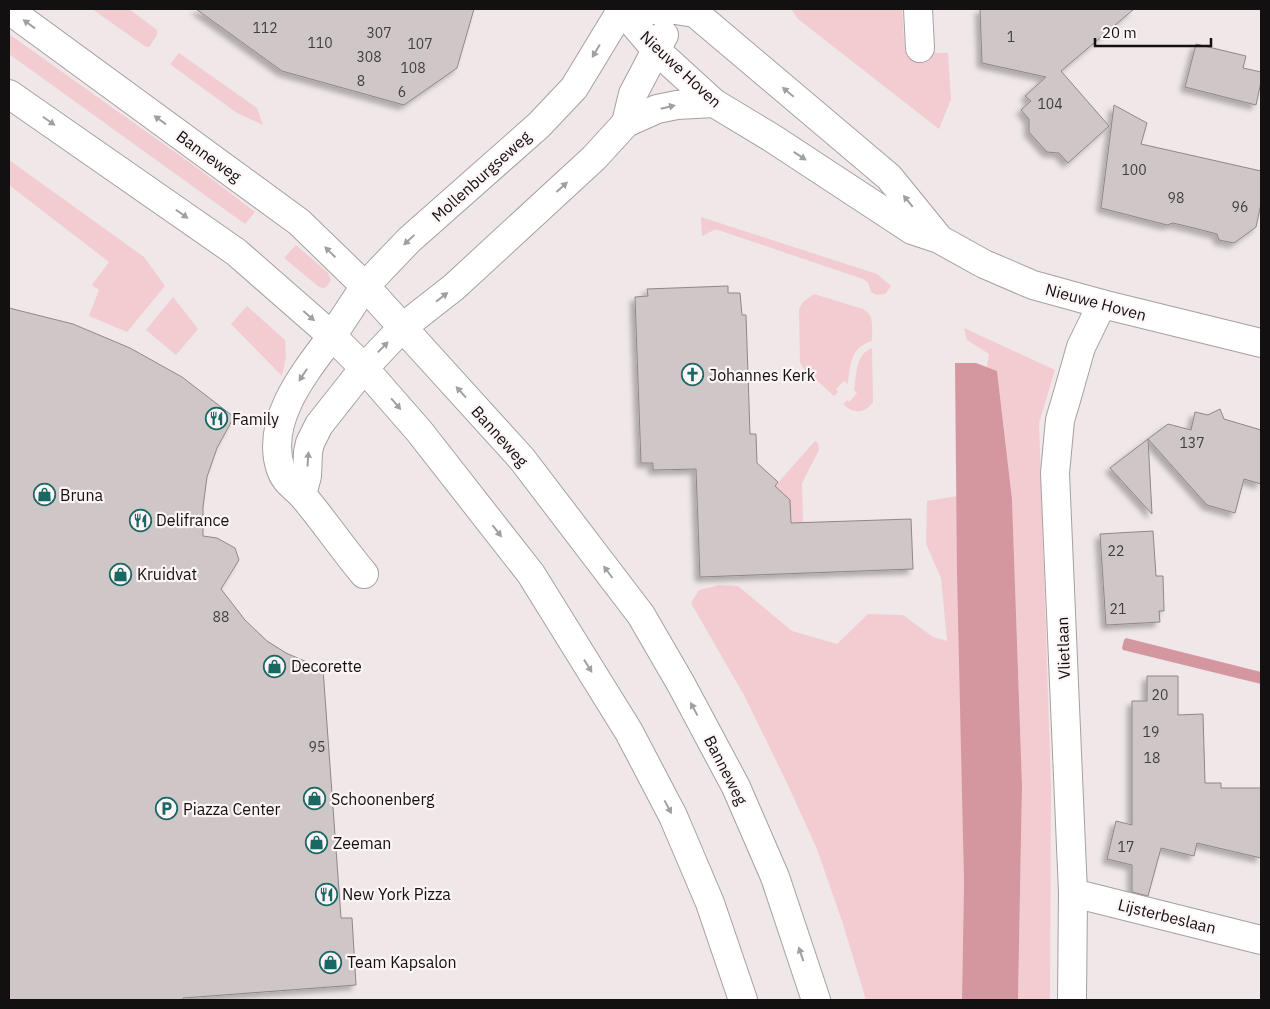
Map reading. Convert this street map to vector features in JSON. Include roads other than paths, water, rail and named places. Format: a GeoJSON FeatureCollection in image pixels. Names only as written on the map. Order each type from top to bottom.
{"type":"FeatureCollection","features":[{"type":"Feature","properties":{"kind":"street","name":"Nieuwe Hoven"},"geometry":{"type":"LineString","coordinates":[[622,9],[676,9],[695,13],[889,177],[939,239]]}},
{"type":"Feature","properties":{"kind":"street","name":"Nieuwe Hoven"},"geometry":{"type":"LineString","coordinates":[[622,9],[656,50],[714,103],[772,138],[912,230],[939,239],[984,264],[1034,285],[1261,344]]}},
{"type":"Feature","properties":{"kind":"street","name":"Mollenburgseweg"},"geometry":{"type":"LineString","coordinates":[[332,336],[365,286],[409,240],[539,125],[574,88],[622,9]]}},
{"type":"Feature","properties":{"kind":"street"},"geometry":{"type":"LineString","coordinates":[[626,123],[633,94],[676,9]]}},
{"type":"Feature","properties":{"kind":"street"},"geometry":{"type":"LineString","coordinates":[[918,9],[920,48]]}},
{"type":"Feature","properties":{"kind":"street","name":"Banneweg"},"geometry":{"type":"LineString","coordinates":[[9,10],[299,222],[365,286],[522,459],[641,615],[681,684],[736,786],[775,877],[816,1000]]}},
{"type":"Feature","properties":{"kind":"street"},"geometry":{"type":"LineString","coordinates":[[9,94],[236,252],[332,336],[364,368],[419,431],[530,574],[629,732],[673,816],[710,903],[743,1000]]}},
{"type":"Feature","properties":{"kind":"street"},"geometry":{"type":"LineString","coordinates":[[302,495],[307,476],[310,443],[319,425],[364,368],[403,327],[454,288],[594,158],[626,123],[658,109],[671,106],[714,103]]}},
{"type":"Feature","properties":{"kind":"street","name":"Vlietlaan"},"geometry":{"type":"LineString","coordinates":[[1072,1000],[1073,892],[1056,473],[1060,420],[1081,347],[1102,304]]}},
{"type":"Feature","properties":{"kind":"street"},"geometry":{"type":"LineString","coordinates":[[332,336],[290,396],[279,428],[277,448],[281,470],[287,481],[302,495],[340,546],[364,574]]}},
{"type":"Feature","properties":{"kind":"street","name":"Lijsterbeslaan"},"geometry":{"type":"LineString","coordinates":[[1073,892],[1261,940]]}},
{"type":"Feature","properties":{"kind":"place","name":"Johannes Kerk"},"geometry":{"type":"Point","coordinates":[693,375]}},
{"type":"Feature","properties":{"kind":"place","name":"Family"},"geometry":{"type":"Point","coordinates":[216,419]}},
{"type":"Feature","properties":{"kind":"place","name":"Bruna"},"geometry":{"type":"Point","coordinates":[44,495]}},
{"type":"Feature","properties":{"kind":"place","name":"Delifrance"},"geometry":{"type":"Point","coordinates":[140,520]}},
{"type":"Feature","properties":{"kind":"place","name":"Kruidvat"},"geometry":{"type":"Point","coordinates":[121,574]}},
{"type":"Feature","properties":{"kind":"place","name":"Decorette"},"geometry":{"type":"Point","coordinates":[275,666]}},
{"type":"Feature","properties":{"kind":"place","name":"Schoonenberg"},"geometry":{"type":"Point","coordinates":[315,799]}},
{"type":"Feature","properties":{"kind":"place","name":"Piazza Center"},"geometry":{"type":"Point","coordinates":[167,809]}},
{"type":"Feature","properties":{"kind":"place","name":"Zeeman"},"geometry":{"type":"Point","coordinates":[317,843]}},
{"type":"Feature","properties":{"kind":"place","name":"New York Pizza"},"geometry":{"type":"Point","coordinates":[326,894]}},
{"type":"Feature","properties":{"kind":"place","name":"Team Kapsalon"},"geometry":{"type":"Point","coordinates":[331,962]}}]}
